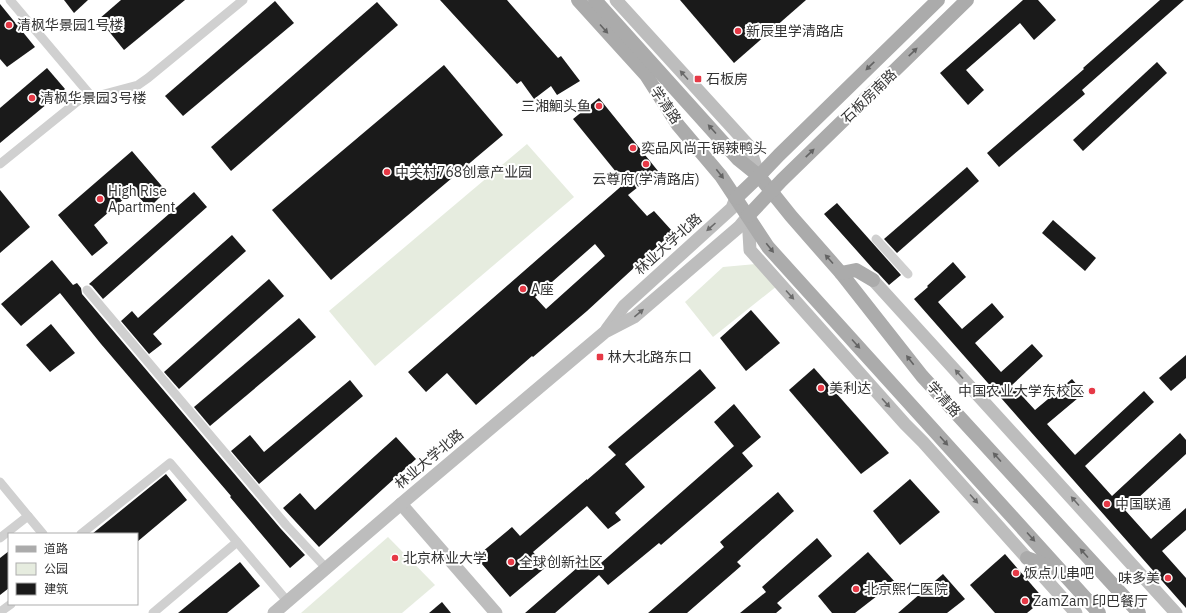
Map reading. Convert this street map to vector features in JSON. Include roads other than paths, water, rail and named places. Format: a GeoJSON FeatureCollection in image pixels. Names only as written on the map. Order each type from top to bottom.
{"type":"FeatureCollection","features":[{"type":"Feature","properties":{"kind":"main road","name":"学清路"},"geometry":{"type":"LineString","coordinates":[[578,0],[646,75],[678,125],[721,176],[768,247],[1099,613]]}},
{"type":"Feature","properties":{"kind":"main road","name":"学清路"},"geometry":{"type":"LineString","coordinates":[[595,0],[738,159],[759,176],[841,273],[922,376],[1139,613]]}},
{"type":"Feature","properties":{"kind":"main road","name":"石板房南路"},"geometry":{"type":"LineString","coordinates":[[736,198],[779,154],[938,0]]}},
{"type":"Feature","properties":{"kind":"main road","name":"石板房南路"},"geometry":{"type":"LineString","coordinates":[[748,216],[785,177],[967,0]]}},
{"type":"Feature","properties":{"kind":"main road"},"geometry":{"type":"LineString","coordinates":[[841,273],[856,270],[873,280]]}},
{"type":"Feature","properties":{"kind":"main road"},"geometry":{"type":"LineString","coordinates":[[1028,558],[1061,571]]}},
{"type":"Feature","properties":{"kind":"street"},"geometry":{"type":"LineString","coordinates":[[10,0],[92,97]]}},
{"type":"Feature","properties":{"kind":"street"},"geometry":{"type":"LineString","coordinates":[[0,164],[78,101],[138,85],[243,0]]}},
{"type":"Feature","properties":{"kind":"street","name":"学清路"},"geometry":{"type":"LineString","coordinates":[[616,0],[749,146],[759,176]]}},
{"type":"Feature","properties":{"kind":"street","name":"林业大学北路"},"geometry":{"type":"LineString","coordinates":[[605,332],[624,306],[732,208],[736,198]]}},
{"type":"Feature","properties":{"kind":"street"},"geometry":{"type":"LineString","coordinates":[[748,216],[750,250],[1076,613]]}},
{"type":"Feature","properties":{"kind":"street","name":"林业大学北路"},"geometry":{"type":"LineString","coordinates":[[274,613],[605,332],[634,317],[739,227],[748,216]]}},
{"type":"Feature","properties":{"kind":"street"},"geometry":{"type":"LineString","coordinates":[[876,239],[908,274]]}},
{"type":"Feature","properties":{"kind":"street","name":"学清路"},"geometry":{"type":"LineString","coordinates":[[873,280],[1176,613]]}},
{"type":"Feature","properties":{"kind":"street"},"geometry":{"type":"LineString","coordinates":[[87,290],[286,525],[326,568]]}},
{"type":"Feature","properties":{"kind":"street"},"geometry":{"type":"LineString","coordinates":[[82,533],[170,463],[288,602]]}},
{"type":"Feature","properties":{"kind":"street"},"geometry":{"type":"LineString","coordinates":[[0,482],[42,533]]}},
{"type":"Feature","properties":{"kind":"street"},"geometry":{"type":"LineString","coordinates":[[401,504],[496,613]]}},
{"type":"Feature","properties":{"kind":"street"},"geometry":{"type":"LineString","coordinates":[[0,538],[28,516]]}},
{"type":"Feature","properties":{"kind":"street"},"geometry":{"type":"LineString","coordinates":[[153,613],[238,542]]}},
{"type":"Feature","properties":{"kind":"street"},"geometry":{"type":"LineString","coordinates":[[0,612],[9,605]]}},
{"type":"Feature","properties":{"kind":"place","name":"清枫华景园1号楼"},"geometry":{"type":"Point","coordinates":[9,25]}},
{"type":"Feature","properties":{"kind":"place","name":"新辰里学清路店"},"geometry":{"type":"Point","coordinates":[738,31]}},
{"type":"Feature","properties":{"kind":"place","name":"石板房"},"geometry":{"type":"Point","coordinates":[698,79]}},
{"type":"Feature","properties":{"kind":"place","name":"清枫华景园3号楼"},"geometry":{"type":"Point","coordinates":[32,98]}},
{"type":"Feature","properties":{"kind":"place","name":"三湘鮰头鱼"},"geometry":{"type":"Point","coordinates":[599,106]}},
{"type":"Feature","properties":{"kind":"place","name":"奕品风尚干锅辣鸭头"},"geometry":{"type":"Point","coordinates":[633,148]}},
{"type":"Feature","properties":{"kind":"place","name":"云尊府(学清路店)"},"geometry":{"type":"Point","coordinates":[646,164]}},
{"type":"Feature","properties":{"kind":"place","name":"中关村768创意产业园"},"geometry":{"type":"Point","coordinates":[387,172]}},
{"type":"Feature","properties":{"kind":"place","name":"High Rise Apartment"},"geometry":{"type":"Point","coordinates":[100,199]}},
{"type":"Feature","properties":{"kind":"place","name":"A座"},"geometry":{"type":"Point","coordinates":[523,289]}},
{"type":"Feature","properties":{"kind":"place","name":"林大北路东口"},"geometry":{"type":"Point","coordinates":[600,357]}},
{"type":"Feature","properties":{"kind":"place","name":"美利达"},"geometry":{"type":"Point","coordinates":[821,388]}},
{"type":"Feature","properties":{"kind":"place","name":"中国农业大学东校区"},"geometry":{"type":"Point","coordinates":[1092,391]}},
{"type":"Feature","properties":{"kind":"place","name":"中国联通"},"geometry":{"type":"Point","coordinates":[1107,504]}},
{"type":"Feature","properties":{"kind":"place","name":"北京林业大学"},"geometry":{"type":"Point","coordinates":[395,558]}},
{"type":"Feature","properties":{"kind":"place","name":"全球创新社区"},"geometry":{"type":"Point","coordinates":[511,562]}},
{"type":"Feature","properties":{"kind":"place","name":"饭点儿串吧"},"geometry":{"type":"Point","coordinates":[1016,573]}},
{"type":"Feature","properties":{"kind":"place","name":"味多美"},"geometry":{"type":"Point","coordinates":[1168,578]}},
{"type":"Feature","properties":{"kind":"place","name":"北京熙仁医院"},"geometry":{"type":"Point","coordinates":[856,589]}},
{"type":"Feature","properties":{"kind":"place","name":"ZamZam 印巴餐厅"},"geometry":{"type":"Point","coordinates":[1025,601]}}]}
